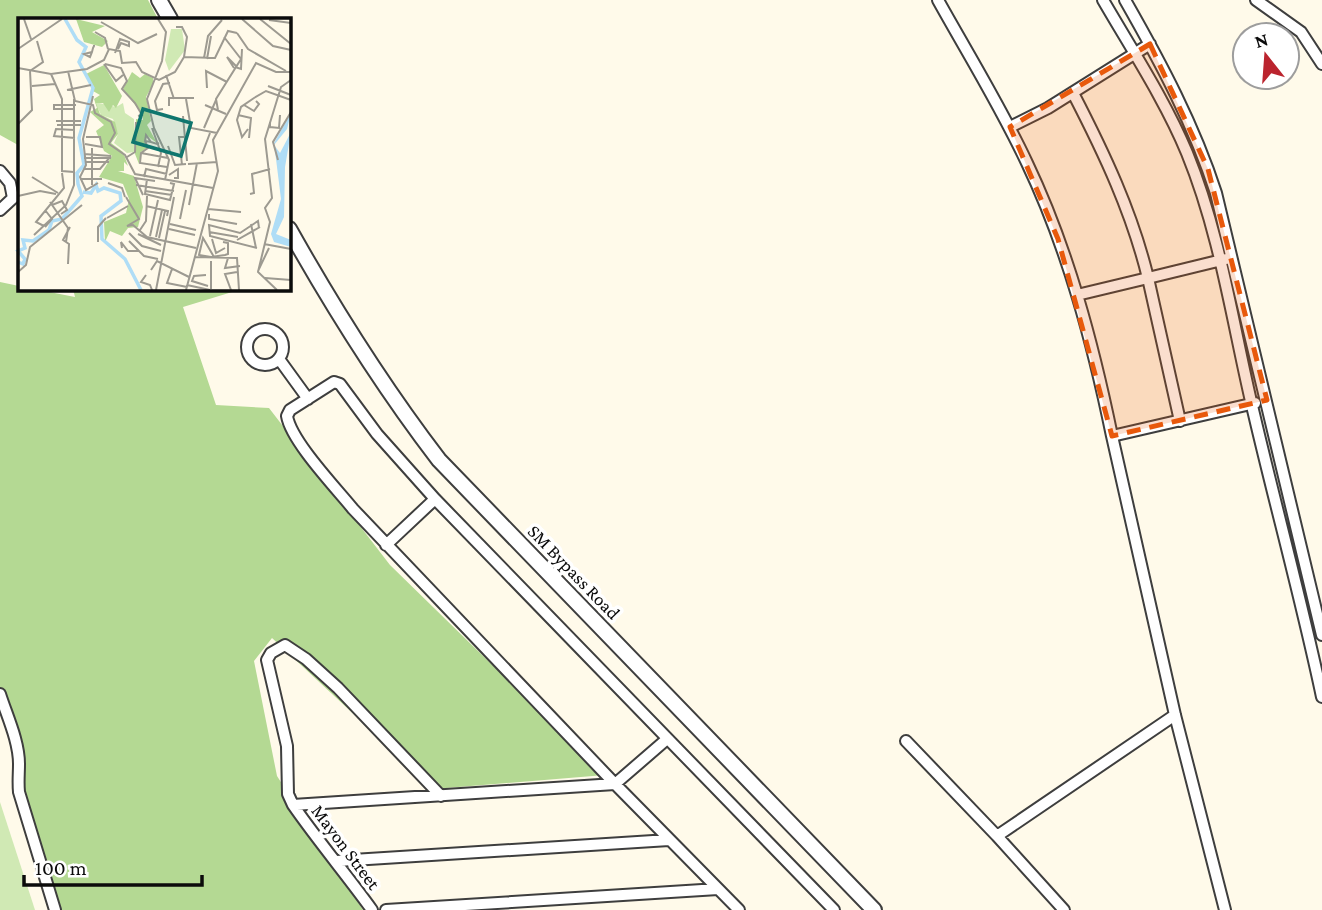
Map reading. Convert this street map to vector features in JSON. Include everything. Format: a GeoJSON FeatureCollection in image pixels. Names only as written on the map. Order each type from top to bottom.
{"type":"FeatureCollection","features":[{"type":"Feature","properties":{"kind":"street"},"geometry":{"type":"LineString","coordinates":[[159,0],[169,18]]}},
{"type":"Feature","properties":{"kind":"street"},"geometry":{"type":"LineString","coordinates":[[938,0],[1010,127],[1046,207],[1077,295],[1175,715],[1225,910]]}},
{"type":"Feature","properties":{"kind":"street"},"geometry":{"type":"LineString","coordinates":[[1103,0],[1169,116],[1187,154],[1220,260],[1322,697]]}},
{"type":"Feature","properties":{"kind":"street"},"geometry":{"type":"LineString","coordinates":[[1125,0],[1185,110],[1216,194],[1322,635]]}},
{"type":"Feature","properties":{"kind":"street"},"geometry":{"type":"LineString","coordinates":[[1256,0],[1301,32],[1322,64]]}},
{"type":"Feature","properties":{"kind":"street"},"geometry":{"type":"LineString","coordinates":[[1010,127],[1073,93],[1150,44]]}},
{"type":"Feature","properties":{"kind":"street"},"geometry":{"type":"LineString","coordinates":[[1073,93],[1122,192],[1140,244],[1180,421]]}},
{"type":"Feature","properties":{"kind":"street"},"geometry":{"type":"LineString","coordinates":[[1187,154],[1200,146]]}},
{"type":"Feature","properties":{"kind":"street"},"geometry":{"type":"LineString","coordinates":[[0,171],[10,183],[13,198],[0,210]]}},
{"type":"Feature","properties":{"kind":"street","name":"SM Bypass Road"},"geometry":{"type":"LineString","coordinates":[[290,231],[329,300],[439,460],[874,910]]}},
{"type":"Feature","properties":{"kind":"street"},"geometry":{"type":"LineString","coordinates":[[1077,295],[1232,257]]}},
{"type":"Feature","properties":{"kind":"street"},"geometry":{"type":"LineString","coordinates":[[279,359],[308,398]]}},
{"type":"Feature","properties":{"kind":"street"},"geometry":{"type":"LineString","coordinates":[[739,910],[386,545],[314,462],[288,424],[287,416],[290,410],[337,382],[377,434],[435,499],[834,910]]}},
{"type":"Feature","properties":{"kind":"street"},"geometry":{"type":"LineString","coordinates":[[1112,436],[1267,400]]}},
{"type":"Feature","properties":{"kind":"street"},"geometry":{"type":"LineString","coordinates":[[386,545],[435,499]]}},
{"type":"Feature","properties":{"kind":"street"},"geometry":{"type":"LineString","coordinates":[[441,796],[338,688],[306,659],[285,645],[271,653],[267,660],[287,746],[288,794],[293,805],[441,796],[615,784],[667,739]]}},
{"type":"Feature","properties":{"kind":"street"},"geometry":{"type":"LineString","coordinates":[[0,694],[16,743],[19,792],[55,910]]}},
{"type":"Feature","properties":{"kind":"street"},"geometry":{"type":"LineString","coordinates":[[997,836],[1175,715]]}},
{"type":"Feature","properties":{"kind":"street"},"geometry":{"type":"LineString","coordinates":[[906,741],[1064,910]]}},
{"type":"Feature","properties":{"kind":"street","name":"Mayon Street"},"geometry":{"type":"LineString","coordinates":[[293,805],[372,910]]}},
{"type":"Feature","properties":{"kind":"street"},"geometry":{"type":"LineString","coordinates":[[337,862],[669,839]]}},
{"type":"Feature","properties":{"kind":"street"},"geometry":{"type":"LineString","coordinates":[[386,910],[718,889]]}},
{"type":"Feature","properties":{"kind":"highlighted area"},"geometry":{"type":"Polygon","coordinates":[[[1150,44],[1208,169],[1267,400],[1112,436],[1058,239],[1010,127],[1150,44]]]}},
{"type":"Feature","properties":{"kind":"green space"},"geometry":{"type":"Polygon","coordinates":[[[0,0],[148,0],[157,18],[18,18],[18,145],[0,135],[0,0]]]}},
{"type":"Feature","properties":{"kind":"green space"},"geometry":{"type":"Polygon","coordinates":[[[0,282],[18,286],[18,290],[39,290],[75,297],[73,290],[239,290],[183,307],[216,405],[269,408],[390,565],[605,775],[434,789],[272,638],[254,661],[277,776],[363,910],[59,910],[33,839],[18,755],[0,692],[0,282]]]}},
{"type":"Feature","properties":{"kind":"green space"},"geometry":{"type":"Polygon","coordinates":[[[0,802],[35,910],[0,910],[0,802]]]}}]}
